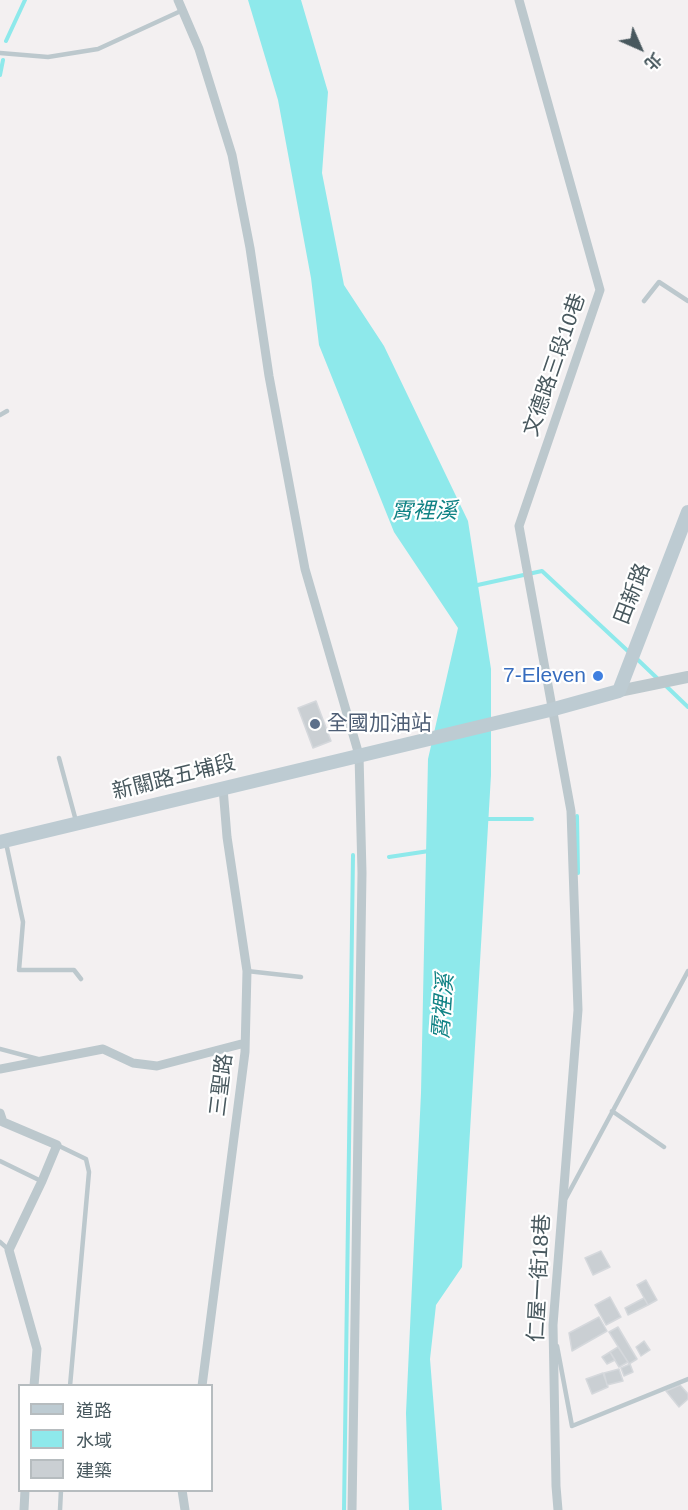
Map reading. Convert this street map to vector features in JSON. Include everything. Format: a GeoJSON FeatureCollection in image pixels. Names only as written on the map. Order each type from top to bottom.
{"type":"FeatureCollection","features":[{"type":"Feature","properties":{"kind":"main road","name":"田新路"},"geometry":{"type":"LineString","coordinates":[[619,691],[688,512]]}},
{"type":"Feature","properties":{"kind":"main road","name":"新關路五埔段"},"geometry":{"type":"LineString","coordinates":[[3,841],[554,710],[619,691]]}},
{"type":"Feature","properties":{"kind":"street"},"geometry":{"type":"LineString","coordinates":[[178,0],[199,49],[232,155],[250,248],[269,376],[305,569],[359,755],[362,873],[352,1510]]}},
{"type":"Feature","properties":{"kind":"street","name":"文德路三段10巷"},"geometry":{"type":"LineString","coordinates":[[519,0],[600,290],[519,526],[571,811],[578,1010],[562,1205]]}},
{"type":"Feature","properties":{"kind":"street"},"geometry":{"type":"LineString","coordinates":[[619,691],[688,677]]}},
{"type":"Feature","properties":{"kind":"street","name":"三聖路"},"geometry":{"type":"LineString","coordinates":[[202,1384],[245,1043],[247,971],[227,837],[223,788]]}},
{"type":"Feature","properties":{"kind":"street"},"geometry":{"type":"LineString","coordinates":[[0,1069],[104,1049],[133,1063],[157,1066],[245,1043]]}},
{"type":"Feature","properties":{"kind":"street"},"geometry":{"type":"LineString","coordinates":[[0,1113],[3,1122],[57,1145],[9,1250],[36,1349],[34,1384]]}},
{"type":"Feature","properties":{"kind":"street","name":"仁屋一街18巷"},"geometry":{"type":"LineString","coordinates":[[558,1510],[554,1325],[562,1205]]}},
{"type":"Feature","properties":{"kind":"street"},"geometry":{"type":"LineString","coordinates":[[24,1510],[25,1492]]}},
{"type":"Feature","properties":{"kind":"street"},"geometry":{"type":"LineString","coordinates":[[182,1492],[185,1510]]}},
{"type":"Feature","properties":{"kind":"lane"},"geometry":{"type":"LineString","coordinates":[[0,53],[48,57],[98,49],[183,10]]}},
{"type":"Feature","properties":{"kind":"lane"},"geometry":{"type":"LineString","coordinates":[[644,301],[659,282],[688,301]]}},
{"type":"Feature","properties":{"kind":"lane"},"geometry":{"type":"LineString","coordinates":[[0,415],[7,411]]}},
{"type":"Feature","properties":{"kind":"lane"},"geometry":{"type":"LineString","coordinates":[[60,758],[77,823]]}},
{"type":"Feature","properties":{"kind":"lane"},"geometry":{"type":"LineString","coordinates":[[3,841],[23,922],[20,970],[74,970],[81,979]]}},
{"type":"Feature","properties":{"kind":"lane"},"geometry":{"type":"LineString","coordinates":[[247,971],[301,977]]}},
{"type":"Feature","properties":{"kind":"lane","name":"仁屋一街18巷"},"geometry":{"type":"LineString","coordinates":[[562,1205],[688,971]]}},
{"type":"Feature","properties":{"kind":"lane"},"geometry":{"type":"LineString","coordinates":[[0,1049],[43,1060]]}},
{"type":"Feature","properties":{"kind":"lane"},"geometry":{"type":"LineString","coordinates":[[612,1111],[664,1147]]}},
{"type":"Feature","properties":{"kind":"lane"},"geometry":{"type":"LineString","coordinates":[[57,1145],[86,1158],[89,1172],[70,1384]]}},
{"type":"Feature","properties":{"kind":"lane"},"geometry":{"type":"LineString","coordinates":[[0,1161],[42,1181]]}},
{"type":"Feature","properties":{"kind":"lane"},"geometry":{"type":"LineString","coordinates":[[0,1242],[9,1250]]}},
{"type":"Feature","properties":{"kind":"lane"},"geometry":{"type":"LineString","coordinates":[[554,1325],[573,1426],[688,1379]]}},
{"type":"Feature","properties":{"kind":"lane"},"geometry":{"type":"LineString","coordinates":[[60,1510],[61,1492]]}},
{"type":"Feature","properties":{"kind":"water","name":"霄裡溪"},"geometry":{"type":"Polygon","coordinates":[[[248,0],[301,0],[328,92],[322,173],[344,285],[384,346],[468,521],[491,669],[491,775],[462,1267],[436,1305],[430,1359],[442,1510],[409,1510],[406,1413],[421,1093],[428,759],[458,628],[394,532],[319,345],[311,278],[278,100],[248,0]]]}},
{"type":"Feature","properties":{"kind":"building","name":"全國加油站"},"geometry":{"type":"Polygon","coordinates":[[[316,701],[331,741],[313,748],[298,708],[316,701]]]}},
{"type":"Feature","properties":{"kind":"building"},"geometry":{"type":"Polygon","coordinates":[[[601,1251],[610,1267],[593,1275],[585,1258],[601,1251]]]}},
{"type":"Feature","properties":{"kind":"building"},"geometry":{"type":"Polygon","coordinates":[[[646,1280],[657,1300],[648,1305],[637,1285],[646,1280]]]}},
{"type":"Feature","properties":{"kind":"building"},"geometry":{"type":"Polygon","coordinates":[[[610,1297],[621,1317],[606,1325],[595,1305],[610,1297]]]}},
{"type":"Feature","properties":{"kind":"building"},"geometry":{"type":"Polygon","coordinates":[[[644,1298],[648,1305],[628,1315],[625,1308],[644,1298]]]}},
{"type":"Feature","properties":{"kind":"building"},"geometry":{"type":"Polygon","coordinates":[[[599,1317],[607,1331],[572,1351],[569,1333],[599,1317]]]}},
{"type":"Feature","properties":{"kind":"building"},"geometry":{"type":"Polygon","coordinates":[[[618,1327],[637,1359],[629,1364],[609,1332],[618,1327]]]}},
{"type":"Feature","properties":{"kind":"building"},"geometry":{"type":"Polygon","coordinates":[[[644,1341],[650,1350],[641,1356],[636,1347],[644,1341]]]}},
{"type":"Feature","properties":{"kind":"building"},"geometry":{"type":"Polygon","coordinates":[[[618,1347],[628,1362],[619,1367],[610,1352],[618,1347]]]}},
{"type":"Feature","properties":{"kind":"building"},"geometry":{"type":"Polygon","coordinates":[[[610,1352],[615,1360],[607,1364],[602,1357],[610,1352]]]}},
{"type":"Feature","properties":{"kind":"building"},"geometry":{"type":"Polygon","coordinates":[[[630,1364],[633,1372],[624,1376],[621,1368],[630,1364]]]}},
{"type":"Feature","properties":{"kind":"building"},"geometry":{"type":"Polygon","coordinates":[[[619,1369],[623,1381],[607,1385],[604,1373],[619,1369]]]}},
{"type":"Feature","properties":{"kind":"building"},"geometry":{"type":"Polygon","coordinates":[[[603,1373],[608,1387],[592,1394],[586,1379],[603,1373]]]}},
{"type":"Feature","properties":{"kind":"building"},"geometry":{"type":"Polygon","coordinates":[[[680,1385],[688,1394],[688,1399],[679,1407],[666,1391],[680,1385]]]}},
{"type":"Feature","properties":{"kind":"waterway"},"geometry":{"type":"LineString","coordinates":[[6,41],[25,0]]}},
{"type":"Feature","properties":{"kind":"waterway"},"geometry":{"type":"LineString","coordinates":[[0,75],[3,60]]}},
{"type":"Feature","properties":{"kind":"waterway"},"geometry":{"type":"LineString","coordinates":[[473,586],[542,571],[630,653]]}},
{"type":"Feature","properties":{"kind":"waterway"},"geometry":{"type":"LineString","coordinates":[[636,658],[659,680]]}},
{"type":"Feature","properties":{"kind":"waterway"},"geometry":{"type":"LineString","coordinates":[[665,685],[688,707]]}},
{"type":"Feature","properties":{"kind":"waterway"},"geometry":{"type":"LineString","coordinates":[[577,816],[578,873]]}},
{"type":"Feature","properties":{"kind":"waterway"},"geometry":{"type":"LineString","coordinates":[[485,819],[532,819]]}},
{"type":"Feature","properties":{"kind":"waterway"},"geometry":{"type":"LineString","coordinates":[[389,857],[429,851]]}},
{"type":"Feature","properties":{"kind":"waterway"},"geometry":{"type":"LineString","coordinates":[[344,1510],[353,855]]}},
{"type":"Feature","properties":{"kind":"place","name":"7-Eleven"},"geometry":{"type":"Point","coordinates":[598,676]}},
{"type":"Feature","properties":{"kind":"place","name":"全國加油站"},"geometry":{"type":"Point","coordinates":[315,724]}}]}
